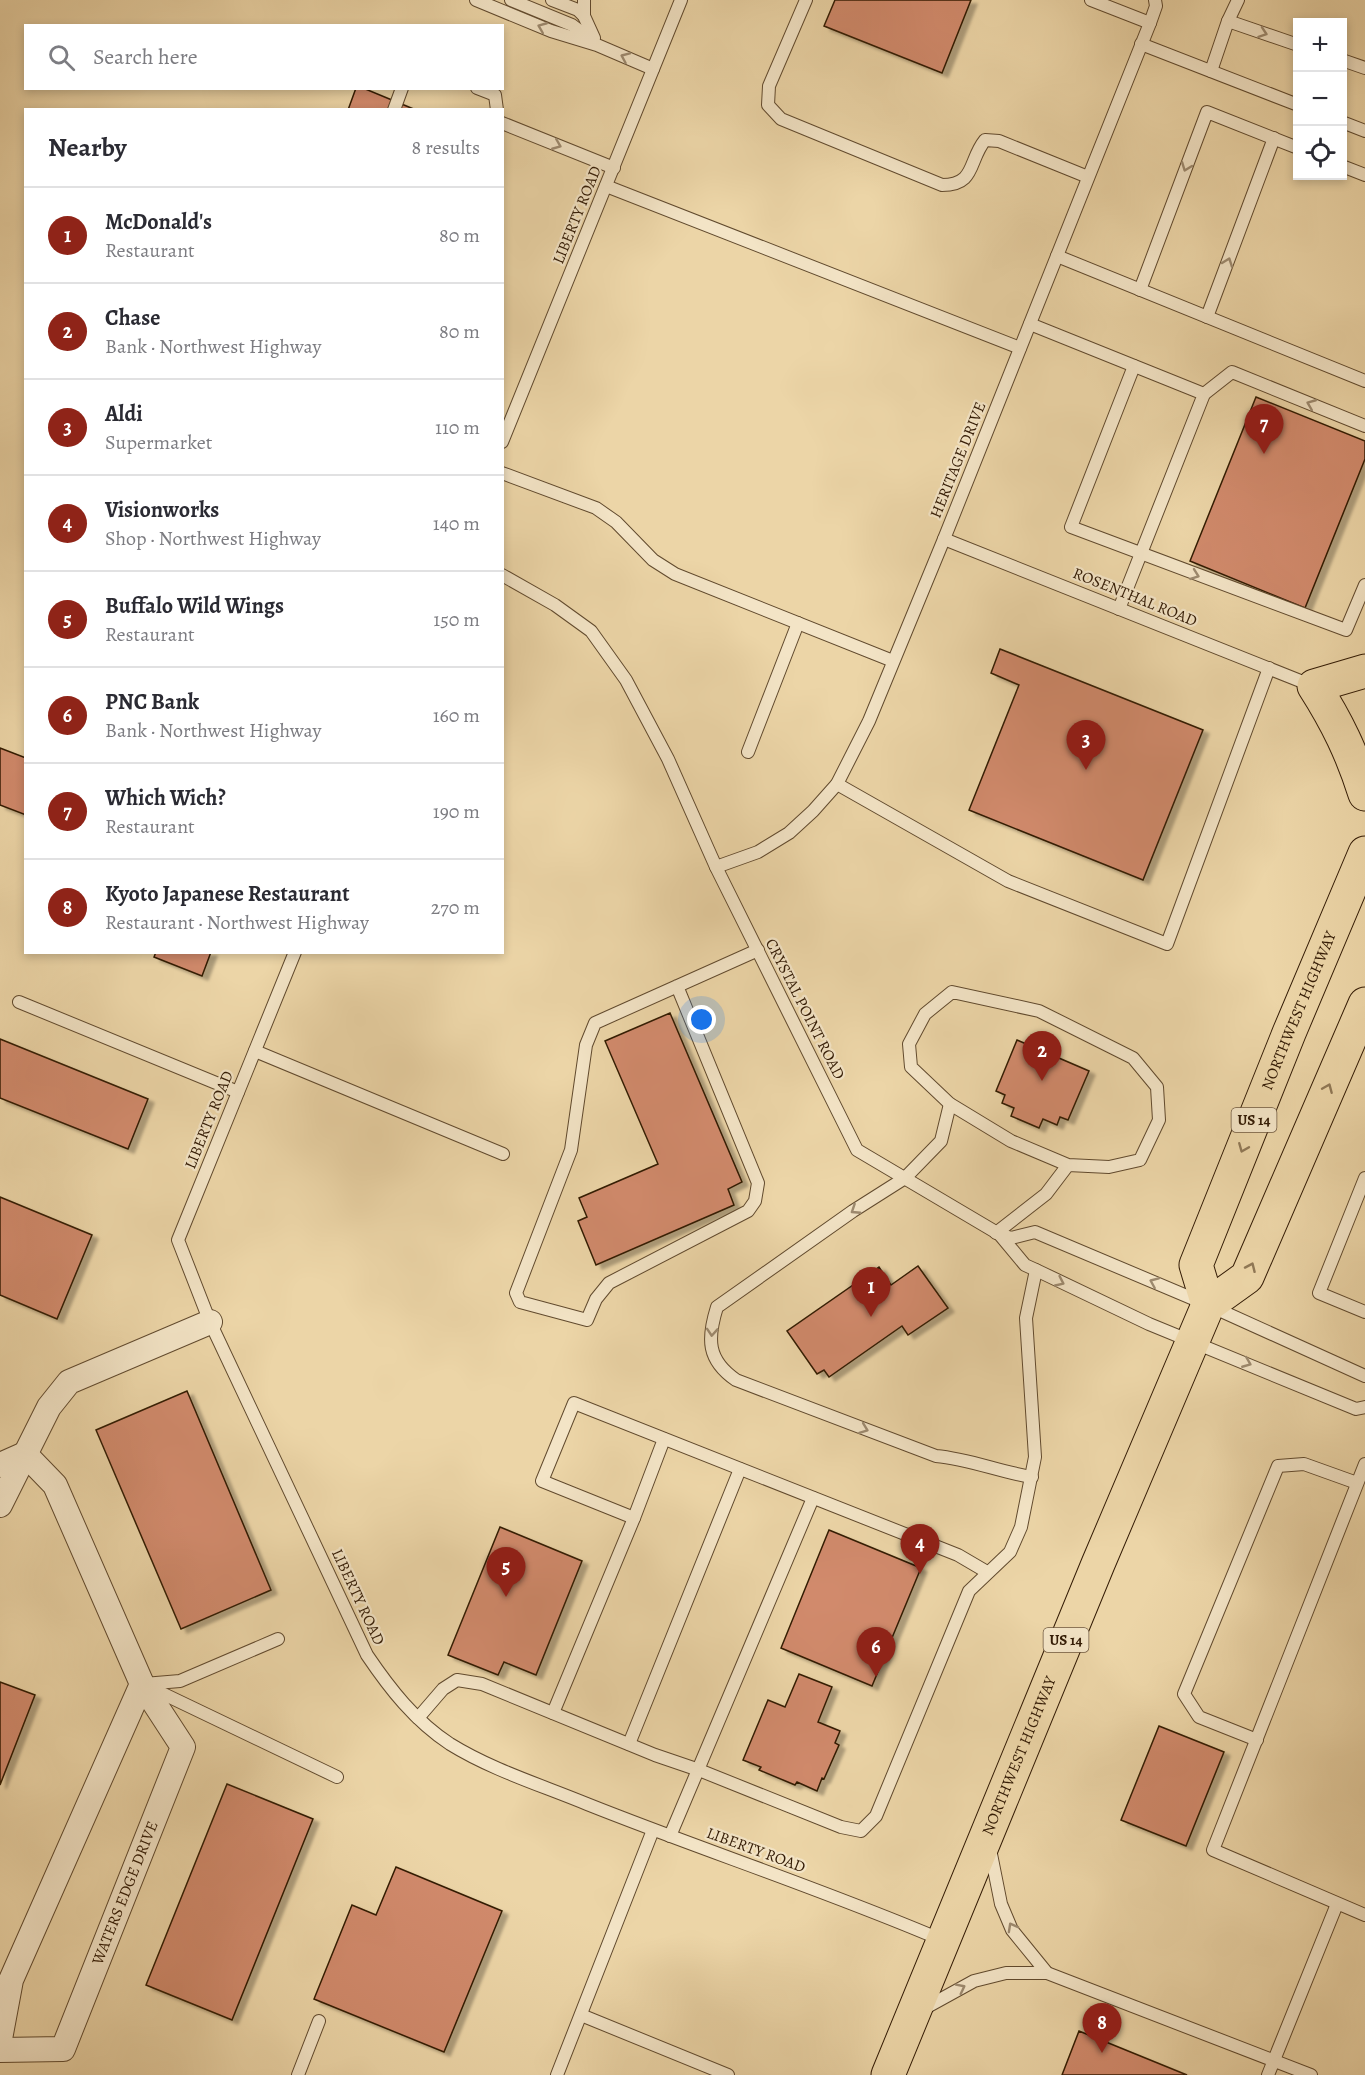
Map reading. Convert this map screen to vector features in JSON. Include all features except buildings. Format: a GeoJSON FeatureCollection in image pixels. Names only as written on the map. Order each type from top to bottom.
{"type":"FeatureCollection","features":[{"type":"Feature","properties":{"kind":"main road"},"geometry":{"type":"LineString","coordinates":[[1365,671],[1314,686],[1336,720],[1352,755],[1365,794]]}},
{"type":"Feature","properties":{"kind":"main road","name":"NORTHWEST HIGHWAY"},"geometry":{"type":"LineString","coordinates":[[888,2075],[1093,1574],[1208,1305],[1196,1265],[1289,1033],[1365,853]]}},
{"type":"Feature","properties":{"kind":"main road"},"geometry":{"type":"LineString","coordinates":[[1208,1305],[1247,1276],[1365,1004]]}},
{"type":"Feature","properties":{"kind":"street"},"geometry":{"type":"LineString","coordinates":[[0,1505],[50,1407],[69,1382],[210,1322]]}},
{"type":"Feature","properties":{"kind":"street"},"geometry":{"type":"LineString","coordinates":[[0,1465],[25,1454]]}},
{"type":"Feature","properties":{"kind":"street","name":"WATERS EDGE DRIVE"},"geometry":{"type":"LineString","coordinates":[[0,2050],[63,2049],[183,1747],[142,1684],[56,1485],[25,1454]]}},
{"type":"Feature","properties":{"kind":"street"},"geometry":{"type":"LineString","coordinates":[[0,2039],[5,1978],[142,1684]]}},
{"type":"Feature","properties":{"kind":"lane"},"geometry":{"type":"LineString","coordinates":[[476,0],[654,69]]}},
{"type":"Feature","properties":{"kind":"lane"},"geometry":{"type":"LineString","coordinates":[[511,0],[572,25],[597,45]]}},
{"type":"Feature","properties":{"kind":"lane"},"geometry":{"type":"LineString","coordinates":[[552,0],[578,10],[584,16]]}},
{"type":"Feature","properties":{"kind":"lane"},"geometry":{"type":"LineString","coordinates":[[585,0],[586,25],[597,45]]}},
{"type":"Feature","properties":{"kind":"lane","name":"LIBERTY ROAD"},"geometry":{"type":"LineString","coordinates":[[504,437],[681,0]]}},
{"type":"Feature","properties":{"kind":"lane"},"geometry":{"type":"LineString","coordinates":[[806,0],[769,86],[768,105],[781,119],[942,185],[956,185],[964,180],[972,167],[977,150],[986,141],[999,141],[1088,177]]}},
{"type":"Feature","properties":{"kind":"lane"},"geometry":{"type":"LineString","coordinates":[[1091,0],[1150,23]]}},
{"type":"Feature","properties":{"kind":"lane"},"geometry":{"type":"LineString","coordinates":[[1211,71],[1228,21],[1238,0]]}},
{"type":"Feature","properties":{"kind":"lane","name":"HERITAGE DRIVE"},"geometry":{"type":"LineString","coordinates":[[716,867],[758,852],[789,833],[837,784],[868,721],[944,539],[1158,2]]}},
{"type":"Feature","properties":{"kind":"lane"},"geometry":{"type":"LineString","coordinates":[[1228,21],[1293,43]]}},
{"type":"Feature","properties":{"kind":"lane"},"geometry":{"type":"LineString","coordinates":[[1141,44],[1293,103]]}},
{"type":"Feature","properties":{"kind":"lane"},"geometry":{"type":"LineString","coordinates":[[1347,62],[1365,68]]}},
{"type":"Feature","properties":{"kind":"lane"},"geometry":{"type":"LineString","coordinates":[[395,108],[401,90]]}},
{"type":"Feature","properties":{"kind":"lane"},"geometry":{"type":"LineString","coordinates":[[482,90],[495,95],[497,108]]}},
{"type":"Feature","properties":{"kind":"lane"},"geometry":{"type":"LineString","coordinates":[[1140,290],[1207,112],[1293,146]]}},
{"type":"Feature","properties":{"kind":"lane"},"geometry":{"type":"LineString","coordinates":[[504,124],[614,168]]}},
{"type":"Feature","properties":{"kind":"lane"},"geometry":{"type":"LineString","coordinates":[[1347,124],[1365,131]]}},
{"type":"Feature","properties":{"kind":"lane"},"geometry":{"type":"LineString","coordinates":[[1207,317],[1274,138]]}},
{"type":"Feature","properties":{"kind":"lane"},"geometry":{"type":"LineString","coordinates":[[1347,168],[1365,175]]}},
{"type":"Feature","properties":{"kind":"lane"},"geometry":{"type":"LineString","coordinates":[[606,186],[1020,348]]}},
{"type":"Feature","properties":{"kind":"lane"},"geometry":{"type":"LineString","coordinates":[[1057,256],[1365,381]]}},
{"type":"Feature","properties":{"kind":"lane"},"geometry":{"type":"LineString","coordinates":[[1030,324],[1204,394]]}},
{"type":"Feature","properties":{"kind":"lane"},"geometry":{"type":"LineString","coordinates":[[1134,366],[1071,527],[1346,630],[1365,585]]}},
{"type":"Feature","properties":{"kind":"lane"},"geometry":{"type":"LineString","coordinates":[[1119,609],[1204,394],[1232,372],[1365,426]]}},
{"type":"Feature","properties":{"kind":"lane"},"geometry":{"type":"LineString","coordinates":[[504,474],[596,508],[616,522],[654,560],[675,574],[893,661]]}},
{"type":"Feature","properties":{"kind":"lane","name":"ROSENTHAL ROAD"},"geometry":{"type":"LineString","coordinates":[[944,539],[1314,686]]}},
{"type":"Feature","properties":{"kind":"lane","name":"CRYSTAL POINT ROAD"},"geometry":{"type":"LineString","coordinates":[[504,576],[555,605],[591,631],[627,680],[663,749],[716,867],[857,1150],[997,1233]]}},
{"type":"Feature","properties":{"kind":"lane"},"geometry":{"type":"LineString","coordinates":[[748,752],[798,623]]}},
{"type":"Feature","properties":{"kind":"lane"},"geometry":{"type":"LineString","coordinates":[[837,784],[1008,881],[1167,944],[1269,668]]}},
{"type":"Feature","properties":{"kind":"lane"},"geometry":{"type":"LineString","coordinates":[[677,986],[758,1183],[755,1201],[748,1210],[609,1283],[596,1299],[587,1320],[520,1302],[516,1293],[571,1150],[586,1045],[595,1023],[677,986],[758,950]]}},
{"type":"Feature","properties":{"kind":"lane","name":"LIBERTY ROAD"},"geometry":{"type":"LineString","coordinates":[[294,954],[178,1240],[210,1322],[367,1655],[391,1691],[418,1718],[449,1743],[480,1761],[653,1830],[876,1912],[942,1940]]}},
{"type":"Feature","properties":{"kind":"lane"},"geometry":{"type":"LineString","coordinates":[[952,992],[1039,1011],[1133,1058],[1157,1086],[1160,1120],[1140,1160],[1109,1167],[1068,1165],[1011,1141],[950,1104],[911,1067],[909,1044],[925,1014],[952,992]]}},
{"type":"Feature","properties":{"kind":"lane"},"geometry":{"type":"LineString","coordinates":[[18,1002],[238,1092]]}},
{"type":"Feature","properties":{"kind":"lane"},"geometry":{"type":"LineString","coordinates":[[255,1051],[502,1154]]}},
{"type":"Feature","properties":{"kind":"lane"},"geometry":{"type":"LineString","coordinates":[[950,1104],[941,1141],[905,1178],[853,1211],[717,1307],[710,1329],[712,1351],[722,1370],[736,1380],[936,1456],[955,1458],[1007,1473],[1032,1477]]}},
{"type":"Feature","properties":{"kind":"lane"},"geometry":{"type":"LineString","coordinates":[[997,1233],[1046,1194],[1068,1165]]}},
{"type":"Feature","properties":{"kind":"lane"},"geometry":{"type":"LineString","coordinates":[[1365,1178],[1319,1293],[1365,1312]]}},
{"type":"Feature","properties":{"kind":"lane"},"geometry":{"type":"LineString","coordinates":[[997,1233],[1011,1238],[1035,1232],[1208,1305],[1365,1376]]}},
{"type":"Feature","properties":{"kind":"lane"},"geometry":{"type":"LineString","coordinates":[[997,1233],[1025,1266],[1149,1324],[1356,1408],[1365,1407]]}},
{"type":"Feature","properties":{"kind":"lane"},"geometry":{"type":"LineString","coordinates":[[418,1718],[443,1689],[457,1680],[482,1683],[629,1744],[841,1827],[861,1831],[876,1816],[969,1591],[1010,1552],[1021,1527],[1035,1457],[1026,1318],[1036,1270]]}},
{"type":"Feature","properties":{"kind":"lane"},"geometry":{"type":"LineString","coordinates":[[634,1518],[542,1480],[574,1403],[958,1555],[987,1572]]}},
{"type":"Feature","properties":{"kind":"lane"},"geometry":{"type":"LineString","coordinates":[[553,1713],[634,1518],[664,1439]]}},
{"type":"Feature","properties":{"kind":"lane"},"geometry":{"type":"LineString","coordinates":[[1257,1740],[1199,1717],[1184,1694],[1278,1467],[1305,1464],[1358,1483]]}},
{"type":"Feature","properties":{"kind":"lane"},"geometry":{"type":"LineString","coordinates":[[1365,1464],[1213,1850],[1365,1915]]}},
{"type":"Feature","properties":{"kind":"lane"},"geometry":{"type":"LineString","coordinates":[[629,1744],[740,1469]]}},
{"type":"Feature","properties":{"kind":"lane"},"geometry":{"type":"LineString","coordinates":[[670,1836],[813,1498]]}},
{"type":"Feature","properties":{"kind":"lane"},"geometry":{"type":"LineString","coordinates":[[142,1684],[180,1681],[278,1640]]}},
{"type":"Feature","properties":{"kind":"lane"},"geometry":{"type":"LineString","coordinates":[[142,1684],[337,1777]]}},
{"type":"Feature","properties":{"kind":"lane"},"geometry":{"type":"LineString","coordinates":[[557,2075],[653,1830]]}},
{"type":"Feature","properties":{"kind":"lane"},"geometry":{"type":"LineString","coordinates":[[987,1832],[1000,1904],[1012,1930],[1047,1973]]}},
{"type":"Feature","properties":{"kind":"lane"},"geometry":{"type":"LineString","coordinates":[[1268,2075],[1337,1904]]}},
{"type":"Feature","properties":{"kind":"lane"},"geometry":{"type":"LineString","coordinates":[[911,2018],[934,2001],[974,1981],[1006,1973],[1047,1973],[1311,2075]]}},
{"type":"Feature","properties":{"kind":"lane"},"geometry":{"type":"LineString","coordinates":[[581,2015],[728,2075]]}},
{"type":"Feature","properties":{"kind":"lane"},"geometry":{"type":"LineString","coordinates":[[298,2075],[319,2020]]}},
{"type":"Feature","properties":{"kind":"place","name":"Which Wich?"},"geometry":{"type":"Point","coordinates":[1264,454]}},
{"type":"Feature","properties":{"kind":"place","name":"Aldi"},"geometry":{"type":"Point","coordinates":[1086,770]}},
{"type":"Feature","properties":{"kind":"place","name":"Chase"},"geometry":{"type":"Point","coordinates":[1042,1081]}},
{"type":"Feature","properties":{"kind":"place","name":"McDonald's"},"geometry":{"type":"Point","coordinates":[871,1317]}},
{"type":"Feature","properties":{"kind":"place","name":"Visionworks"},"geometry":{"type":"Point","coordinates":[920,1574]}},
{"type":"Feature","properties":{"kind":"place","name":"Buffalo Wild Wings"},"geometry":{"type":"Point","coordinates":[506,1597]}},
{"type":"Feature","properties":{"kind":"place","name":"PNC Bank"},"geometry":{"type":"Point","coordinates":[876,1677]}},
{"type":"Feature","properties":{"kind":"place","name":"Kyoto Japanese Restaurant"},"geometry":{"type":"Point","coordinates":[1102,2053]}}]}
